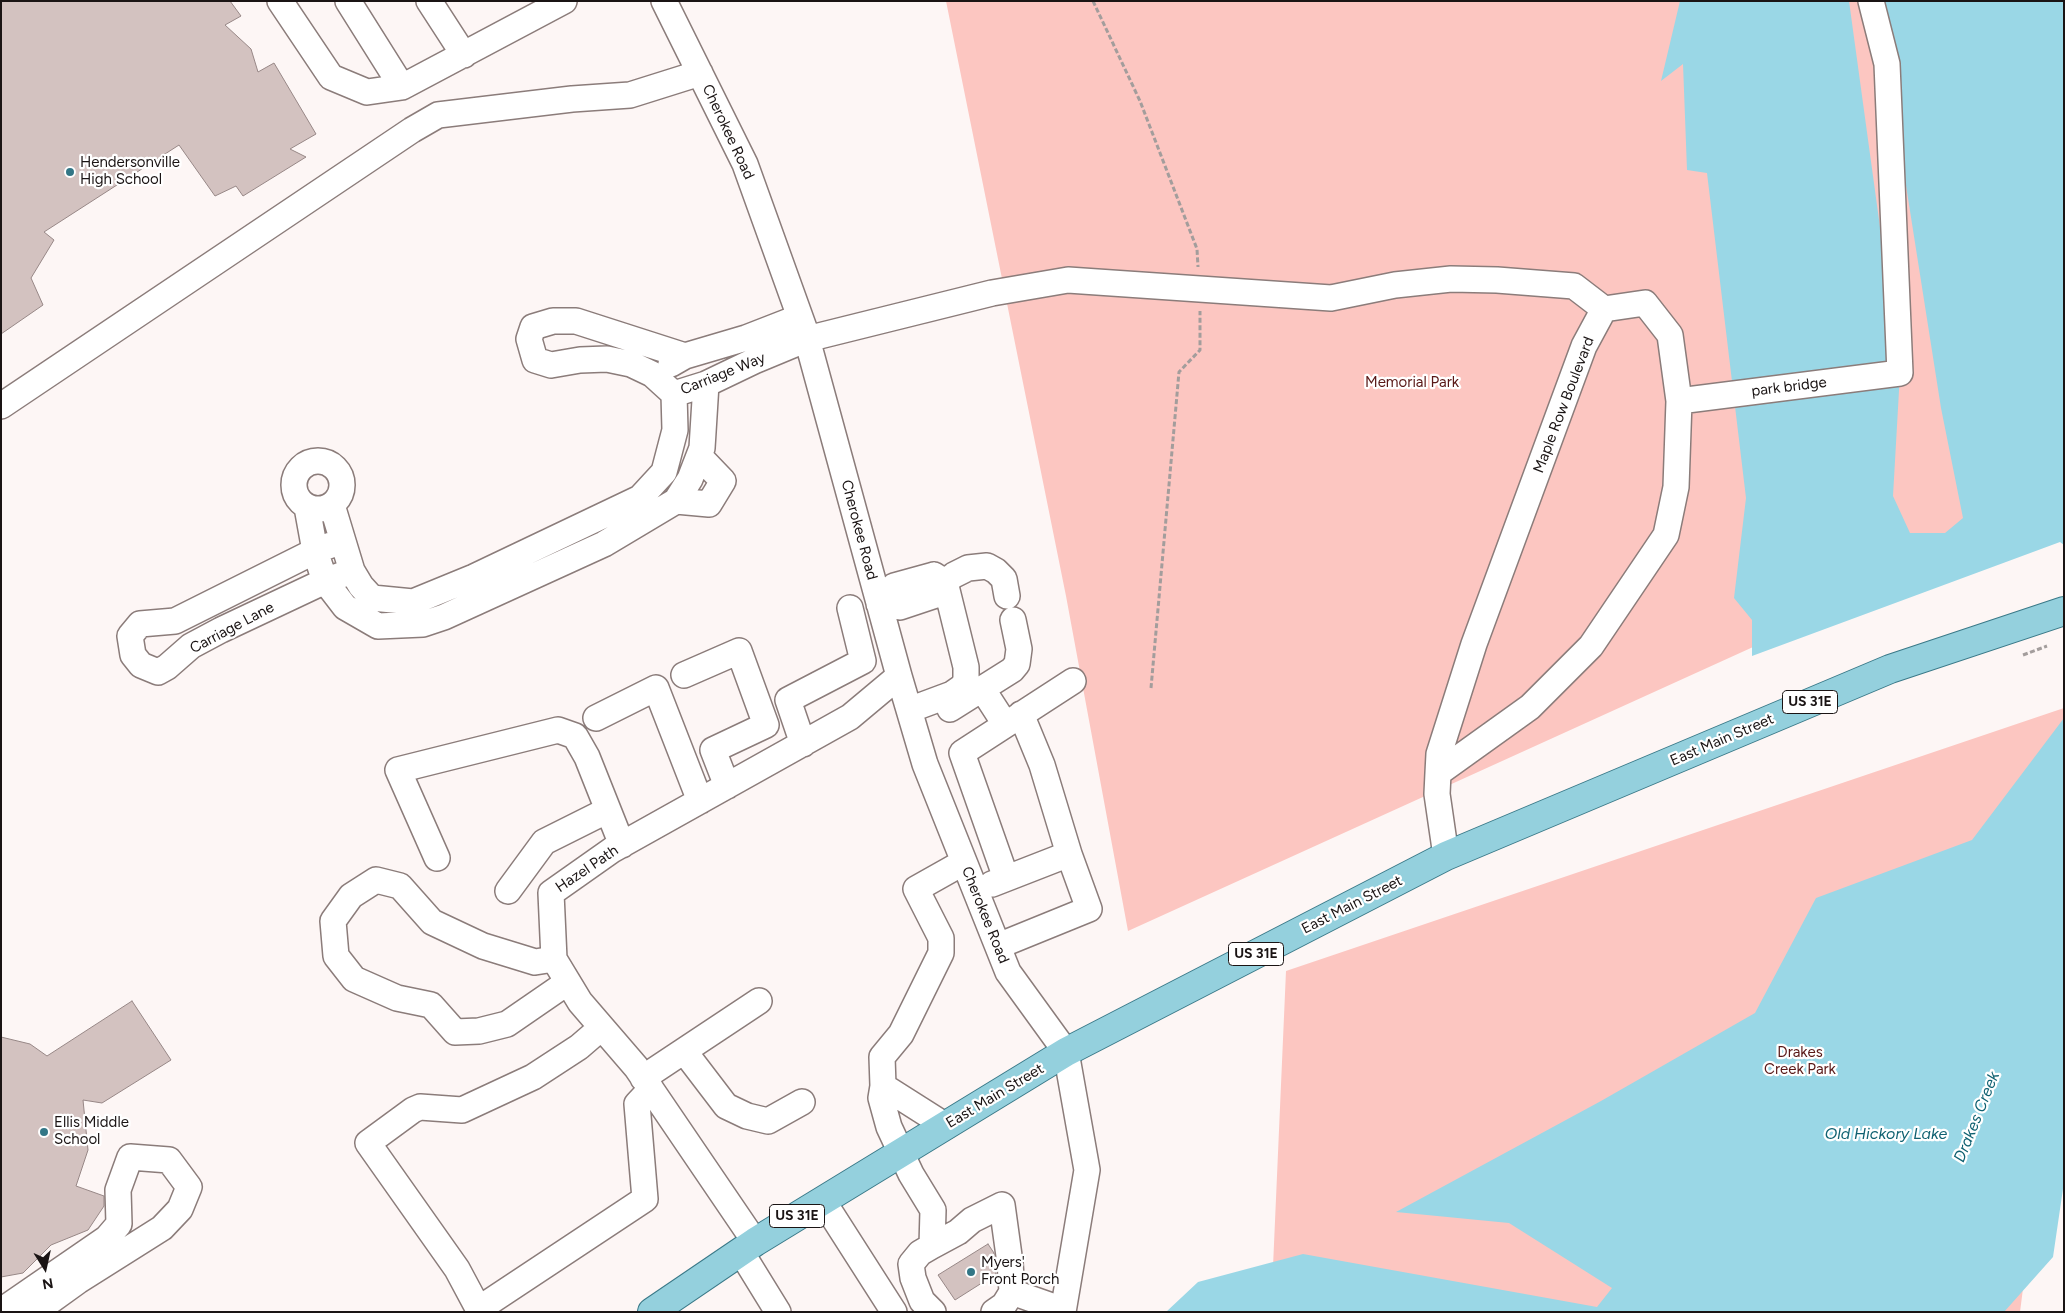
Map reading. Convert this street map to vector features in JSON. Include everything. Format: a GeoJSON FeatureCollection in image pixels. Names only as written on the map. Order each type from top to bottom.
{"type":"FeatureCollection","features":[{"type":"Feature","properties":{"kind":"main road","name":"East Main Street"},"geometry":{"type":"LineString","coordinates":[[652,1312],[748,1247],[1066,1052],[1446,856],[1890,669],[2054,614]]}},
{"type":"Feature","properties":{"kind":"street"},"geometry":{"type":"LineString","coordinates":[[280,1],[330,77],[367,92],[402,88],[564,1]]}},
{"type":"Feature","properties":{"kind":"street"},"geometry":{"type":"LineString","coordinates":[[348,1],[402,88]]}},
{"type":"Feature","properties":{"kind":"street"},"geometry":{"type":"LineString","coordinates":[[430,1],[464,55]]}},
{"type":"Feature","properties":{"kind":"street","name":"Cherokee Road"},"geometry":{"type":"LineString","coordinates":[[664,1],[745,164],[803,328],[924,764],[1008,972],[1066,1052]]}},
{"type":"Feature","properties":{"kind":"street","name":"park bridge"},"geometry":{"type":"LineString","coordinates":[[1679,401],[1900,373],[1887,64],[1872,1]]}},
{"type":"Feature","properties":{"kind":"street"},"geometry":{"type":"LineString","coordinates":[[1,406],[412,130],[438,115],[630,95],[700,73]]}},
{"type":"Feature","properties":{"kind":"street"},"geometry":{"type":"LineString","coordinates":[[803,328],[1068,280],[1331,298],[1395,285],[1451,279],[1497,280],[1574,286],[1604,310],[1644,303],[1670,335],[1679,401],[1676,487],[1666,535],[1591,646],[1530,707],[1438,773]]}},
{"type":"Feature","properties":{"kind":"street","name":"Maple Row Boulevard"},"geometry":{"type":"LineString","coordinates":[[1446,856],[1437,794],[1439,754],[1474,644],[1584,346],[1604,310]]}},
{"type":"Feature","properties":{"kind":"street"},"geometry":{"type":"LineString","coordinates":[[652,374],[631,364],[607,359],[580,360],[551,365],[535,360],[529,339],[533,327],[553,321],[576,321],[685,356]]}},
{"type":"Feature","properties":{"kind":"street","name":"Carriage Way"},"geometry":{"type":"LineString","coordinates":[[803,328],[754,361],[706,384],[674,394],[652,374],[685,356],[746,338],[803,328]]}},
{"type":"Feature","properties":{"kind":"street"},"geometry":{"type":"LineString","coordinates":[[307,507],[315,551],[325,581],[346,607],[378,626],[423,624],[486,598],[591,550],[673,504],[690,479],[702,448],[706,384]]}},
{"type":"Feature","properties":{"kind":"street"},"geometry":{"type":"LineString","coordinates":[[332,505],[352,571],[361,586],[372,598],[413,602],[474,577],[640,498],[664,472],[675,430],[674,394]]}},
{"type":"Feature","properties":{"kind":"street"},"geometry":{"type":"LineString","coordinates":[[319,461],[334,466],[342,479],[341,494],[332,505],[316,509],[307,507],[296,496],[294,480],[303,466],[319,461]]}},
{"type":"Feature","properties":{"kind":"street"},"geometry":{"type":"LineString","coordinates":[[648,489],[673,504]]}},
{"type":"Feature","properties":{"kind":"street"},"geometry":{"type":"LineString","coordinates":[[578,528],[591,550]]}},
{"type":"Feature","properties":{"kind":"street","name":"Carriage Lane"},"geometry":{"type":"LineString","coordinates":[[343,540],[315,551],[175,621],[140,624],[130,636],[133,655],[141,666],[158,672],[167,667],[191,646],[325,581],[352,571]]}},
{"type":"Feature","properties":{"kind":"street"},"geometry":{"type":"LineString","coordinates":[[879,604],[900,607],[940,594],[945,582],[968,568],[988,566],[996,571],[1004,580],[1019,649],[1017,664],[1012,670],[983,690],[953,708],[911,718]]}},
{"type":"Feature","properties":{"kind":"street"},"geometry":{"type":"LineString","coordinates":[[474,577],[486,598]]}},
{"type":"Feature","properties":{"kind":"street"},"geometry":{"type":"LineString","coordinates":[[911,718],[952,694],[962,687],[966,681],[966,666],[945,582]]}},
{"type":"Feature","properties":{"kind":"street"},"geometry":{"type":"LineString","coordinates":[[803,744],[788,700],[864,661],[850,608]]}},
{"type":"Feature","properties":{"kind":"street"},"geometry":{"type":"LineString","coordinates":[[684,675],[739,651],[766,725],[713,750],[727,786]]}},
{"type":"Feature","properties":{"kind":"street","name":"Hazel Path"},"geometry":{"type":"LineString","coordinates":[[778,1312],[748,1247],[647,1083],[580,1002],[554,959],[550,893],[622,845],[850,718],[899,676]]}},
{"type":"Feature","properties":{"kind":"street"},"geometry":{"type":"LineString","coordinates":[[1006,878],[962,753],[1072,681]]}},
{"type":"Feature","properties":{"kind":"street"},"geometry":{"type":"LineString","coordinates":[[596,718],[656,688],[700,801]]}},
{"type":"Feature","properties":{"kind":"street"},"geometry":{"type":"LineString","coordinates":[[983,690],[1013,719],[1042,765],[1069,854],[1089,909],[998,946]]}},
{"type":"Feature","properties":{"kind":"street"},"geometry":{"type":"LineString","coordinates":[[437,858],[398,770],[558,730],[575,736],[587,758],[622,845]]}},
{"type":"Feature","properties":{"kind":"street"},"geometry":{"type":"LineString","coordinates":[[508,891],[544,842],[608,810]]}},
{"type":"Feature","properties":{"kind":"street"},"geometry":{"type":"LineString","coordinates":[[976,891],[1069,854]]}},
{"type":"Feature","properties":{"kind":"street"},"geometry":{"type":"LineString","coordinates":[[932,1246],[933,1210],[901,1153],[889,1126],[881,1098],[883,1086],[882,1057],[901,1034],[942,953],[941,938],[916,888],[964,862]]}},
{"type":"Feature","properties":{"kind":"street"},"geometry":{"type":"LineString","coordinates":[[554,959],[535,962],[483,946],[432,922],[400,886],[376,880],[351,896],[332,921],[336,956],[354,979],[397,998],[431,1005],[455,1032],[480,1031],[507,1024],[568,982]]}},
{"type":"Feature","properties":{"kind":"street"},"geometry":{"type":"LineString","coordinates":[[601,1028],[579,1047],[533,1077],[462,1110],[420,1107],[412,1110],[368,1143],[457,1269],[480,1310],[646,1199],[637,1104],[647,1083],[684,1050],[759,1001]]}},
{"type":"Feature","properties":{"kind":"street"},"geometry":{"type":"LineString","coordinates":[[684,1050],[726,1106],[747,1116],[768,1121],[802,1102]]}},
{"type":"Feature","properties":{"kind":"street"},"geometry":{"type":"LineString","coordinates":[[1012,1292],[1063,1311],[1087,1170],[1066,1052]]}},
{"type":"Feature","properties":{"kind":"street"},"geometry":{"type":"LineString","coordinates":[[883,1086],[946,1126]]}},
{"type":"Feature","properties":{"kind":"street"},"geometry":{"type":"LineString","coordinates":[[1,1311],[107,1238],[119,1224],[118,1190],[130,1157],[169,1160],[189,1186],[180,1209],[162,1228],[78,1280],[35,1312]]}},
{"type":"Feature","properties":{"kind":"street"},"geometry":{"type":"LineString","coordinates":[[823,1201],[894,1312]]}},
{"type":"Feature","properties":{"kind":"street"},"geometry":{"type":"LineString","coordinates":[[933,1312],[922,1301],[913,1278],[911,1264],[920,1253],[958,1232],[972,1220],[1002,1205],[1012,1292],[1004,1305],[994,1312]]}},
{"type":"Feature","properties":{"kind":"street"},"geometry":{"type":"LineString","coordinates":[[933,1210],[954,1220],[972,1220]]}},
{"type":"Feature","properties":{"kind":"path"},"geometry":{"type":"LineString","coordinates":[[1093,1],[1140,101],[1197,249],[1200,289],[1200,350],[1179,372],[1151,688]]}},
{"type":"Feature","properties":{"kind":"path"},"geometry":{"type":"LineString","coordinates":[[2023,655],[2047,646]]}},
{"type":"Feature","properties":{"kind":"green space","name":"Memorial Park"},"geometry":{"type":"Polygon","coordinates":[[[946,1],[1877,1],[2015,528],[1128,931],[1066,596],[946,1]]]}},
{"type":"Feature","properties":{"kind":"green space","name":"Drakes Creek Park"},"geometry":{"type":"Polygon","coordinates":[[[2064,708],[2064,968],[2020,1312],[1271,1312],[1286,971],[2064,708]]]}},
{"type":"Feature","properties":{"kind":"water"},"geometry":{"type":"Polygon","coordinates":[[[1680,1],[1849,1],[1900,373],[1893,496],[1910,533],[1945,533],[1963,518],[1941,408],[1877,1],[2064,1],[2064,545],[2060,542],[1752,656],[1752,620],[1734,598],[1746,498],[1707,173],[1687,170],[1683,64],[1661,81],[1680,1]]]}},
{"type":"Feature","properties":{"kind":"water","name":"Old Hickory Lake"},"geometry":{"type":"Polygon","coordinates":[[[2064,718],[2064,1182],[2053,1257],[2004,1312],[1166,1312],[1198,1282],[1303,1254],[1597,1307],[1612,1288],[1509,1223],[1396,1212],[1601,1101],[1755,1013],[1816,898],[1972,840],[2064,718]]]}},
{"type":"Feature","properties":{"kind":"building","name":"Hendersonville High School"},"geometry":{"type":"Polygon","coordinates":[[[1,1],[230,1],[241,16],[225,25],[251,49],[258,72],[274,63],[316,134],[290,149],[306,157],[243,196],[236,186],[215,196],[179,145],[44,232],[54,240],[31,278],[43,305],[1,334],[1,1]]]}},
{"type":"Feature","properties":{"kind":"building","name":"Ellis Middle School"},"geometry":{"type":"Polygon","coordinates":[[[132,1001],[171,1060],[102,1103],[83,1100],[88,1150],[76,1186],[104,1196],[104,1206],[88,1230],[51,1245],[23,1273],[1,1277],[1,1037],[30,1044],[47,1056],[132,1001]]]}},
{"type":"Feature","properties":{"kind":"building","name":"Myers' Front Porch"},"geometry":{"type":"Polygon","coordinates":[[[988,1244],[994,1253],[996,1274],[955,1300],[938,1275],[988,1244]]]}},
{"type":"Feature","properties":{"kind":"place","name":"Hendersonville High School"},"geometry":{"type":"Point","coordinates":[70,172]}},
{"type":"Feature","properties":{"kind":"place","name":"Ellis Middle School"},"geometry":{"type":"Point","coordinates":[44,1132]}},
{"type":"Feature","properties":{"kind":"place","name":"Myers' Front Porch"},"geometry":{"type":"Point","coordinates":[971,1272]}},
{"type":"Feature","properties":{"kind":"water label","name":"Drakes Creek"},"geometry":{"type":"Point","coordinates":[1977,1117]}}]}
